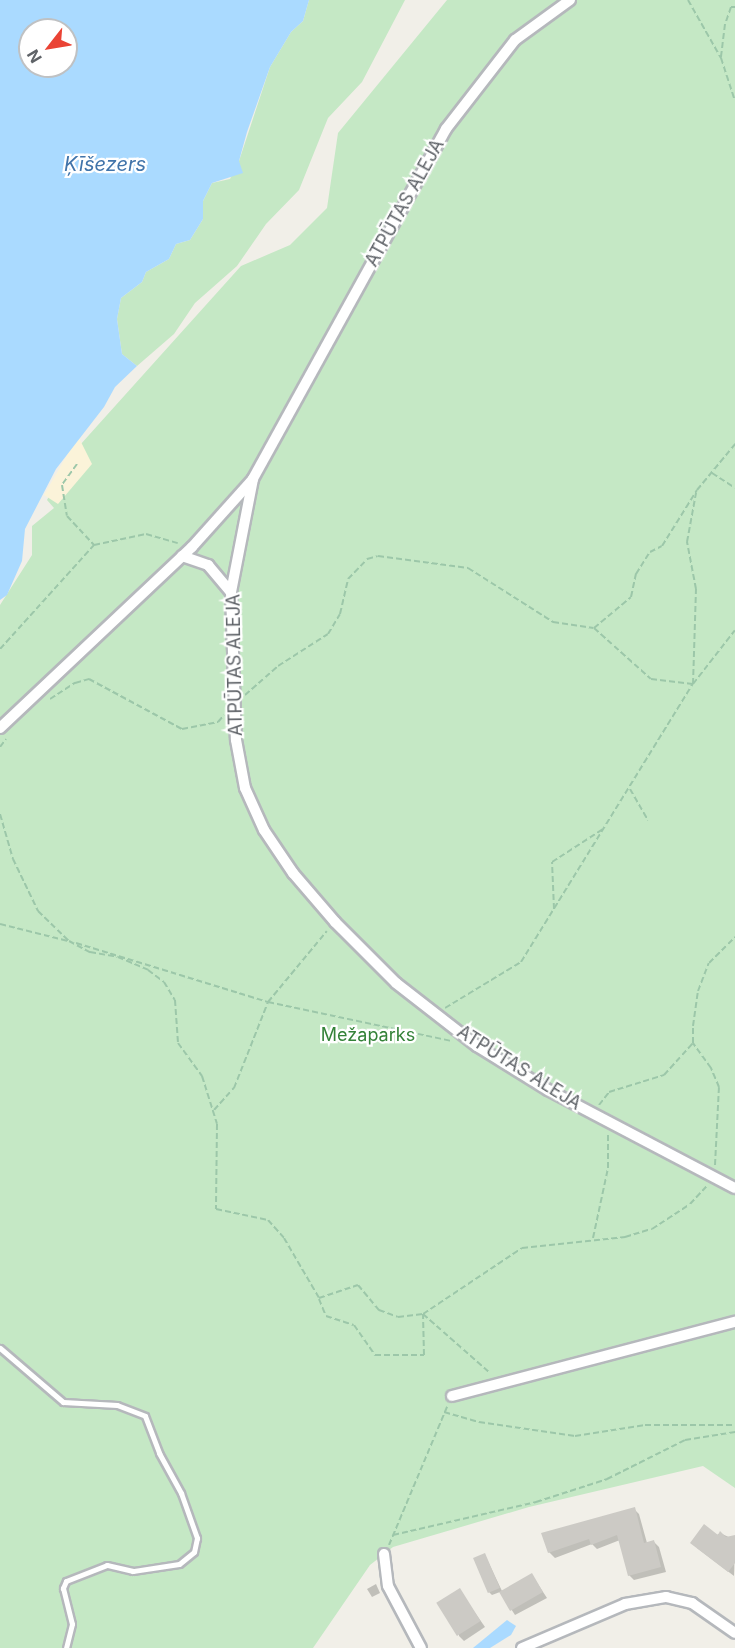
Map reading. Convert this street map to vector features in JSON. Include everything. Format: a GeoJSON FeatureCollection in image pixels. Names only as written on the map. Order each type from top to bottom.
{"type":"FeatureCollection","features":[{"type":"Feature","properties":{"kind":"street","name":"ATPŪTAS ALEJA"},"geometry":{"type":"LineString","coordinates":[[570,0],[515,40],[446,129],[254,479],[231,592],[232,705],[245,788],[264,830],[293,873],[335,921],[396,983],[477,1046],[608,1122],[735,1188]]}},
{"type":"Feature","properties":{"kind":"street"},"geometry":{"type":"LineString","coordinates":[[0,728],[192,547],[254,479]]}},
{"type":"Feature","properties":{"kind":"street"},"geometry":{"type":"LineString","coordinates":[[182,556],[208,566],[231,592]]}},
{"type":"Feature","properties":{"kind":"street"},"geometry":{"type":"LineString","coordinates":[[452,1396],[735,1322]]}},
{"type":"Feature","properties":{"kind":"street"},"geometry":{"type":"LineString","coordinates":[[384,1554],[388,1586],[421,1648]]}},
{"type":"Feature","properties":{"kind":"street"},"geometry":{"type":"LineString","coordinates":[[522,1648],[625,1604],[666,1597],[692,1603],[735,1633]]}},
{"type":"Feature","properties":{"kind":"lane"},"geometry":{"type":"LineString","coordinates":[[0,1348],[63,1402],[117,1405],[145,1416],[159,1453],[182,1493],[197,1538],[194,1552],[179,1564],[133,1571],[107,1565],[66,1581],[63,1588],[72,1624],[66,1648]]}},
{"type":"Feature","properties":{"kind":"path"},"geometry":{"type":"LineString","coordinates":[[688,0],[721,58],[735,101]]}},
{"type":"Feature","properties":{"kind":"path"},"geometry":{"type":"LineString","coordinates":[[721,58],[725,24],[731,7],[735,7]]}},
{"type":"Feature","properties":{"kind":"path"},"geometry":{"type":"LineString","coordinates":[[594,628],[631,597],[636,574],[650,552],[662,546],[697,490],[735,444]]}},
{"type":"Feature","properties":{"kind":"path"},"geometry":{"type":"LineString","coordinates":[[76,464],[62,485],[66,516],[94,545]]}},
{"type":"Feature","properties":{"kind":"path"},"geometry":{"type":"LineString","coordinates":[[711,472],[735,488]]}},
{"type":"Feature","properties":{"kind":"path"},"geometry":{"type":"LineString","coordinates":[[693,684],[696,589],[687,542],[697,490]]}},
{"type":"Feature","properties":{"kind":"path"},"geometry":{"type":"LineString","coordinates":[[0,649],[94,545],[146,534],[192,547]]}},
{"type":"Feature","properties":{"kind":"path"},"geometry":{"type":"LineString","coordinates":[[46,701],[75,683],[90,679],[182,729],[218,722],[232,705],[278,666],[328,634],[340,614],[348,579],[367,559],[378,556],[468,568],[506,596],[553,622],[594,628],[651,679],[693,684]]}},
{"type":"Feature","properties":{"kind":"path"},"geometry":{"type":"LineString","coordinates":[[435,1014],[521,962],[693,684],[735,630]]}},
{"type":"Feature","properties":{"kind":"path"},"geometry":{"type":"LineString","coordinates":[[0,747],[8,737]]}},
{"type":"Feature","properties":{"kind":"path"},"geometry":{"type":"LineString","coordinates":[[629,787],[648,820]]}},
{"type":"Feature","properties":{"kind":"path"},"geometry":{"type":"LineString","coordinates":[[0,814],[13,859],[38,911],[69,941],[90,952],[118,957],[164,982],[175,1000],[178,1043],[202,1076],[214,1110],[216,1209],[268,1220],[284,1238],[319,1298],[326,1316],[354,1325],[375,1355],[424,1355],[423,1314]]}},
{"type":"Feature","properties":{"kind":"path"},"geometry":{"type":"LineString","coordinates":[[554,909],[552,862],[604,828]]}},
{"type":"Feature","properties":{"kind":"path"},"geometry":{"type":"LineString","coordinates":[[214,1110],[234,1088],[268,1002],[335,921]]}},
{"type":"Feature","properties":{"kind":"path"},"geometry":{"type":"LineString","coordinates":[[0,924],[69,941],[268,1002],[454,1041]]}},
{"type":"Feature","properties":{"kind":"path"},"geometry":{"type":"LineString","coordinates":[[319,1298],[358,1285],[379,1310],[398,1317],[423,1314],[522,1248],[593,1238],[625,1237],[652,1229],[690,1204],[714,1178],[719,1087],[693,1043],[698,991],[709,963],[735,937]]}},
{"type":"Feature","properties":{"kind":"path"},"geometry":{"type":"LineString","coordinates":[[592,1113],[609,1092],[664,1075],[693,1043]]}},
{"type":"Feature","properties":{"kind":"path"},"geometry":{"type":"LineString","coordinates":[[593,1238],[608,1168],[608,1122]]}},
{"type":"Feature","properties":{"kind":"path"},"geometry":{"type":"LineString","coordinates":[[423,1314],[501,1384]]}},
{"type":"Feature","properties":{"kind":"path"},"geometry":{"type":"LineString","coordinates":[[384,1554],[452,1396]]}},
{"type":"Feature","properties":{"kind":"path"},"geometry":{"type":"LineString","coordinates":[[444,1412],[479,1422],[575,1436],[645,1425],[735,1425]]}},
{"type":"Feature","properties":{"kind":"path"},"geometry":{"type":"LineString","coordinates":[[393,1535],[536,1502],[607,1479],[685,1440],[735,1432]]}},
{"type":"Feature","properties":{"kind":"green space"},"geometry":{"type":"Polygon","coordinates":[[[309,0],[405,0],[362,82],[328,118],[299,190],[266,224],[237,266],[195,303],[174,334],[137,366],[122,354],[117,319],[121,298],[142,282],[146,272],[169,259],[176,244],[190,240],[203,219],[203,201],[212,183],[230,179],[239,161],[270,67],[291,32],[303,21],[309,0]]]}},
{"type":"Feature","properties":{"kind":"green space","name":"Mežaparks"},"geometry":{"type":"Polygon","coordinates":[[[447,0],[735,0],[735,1488],[703,1466],[529,1507],[393,1547],[370,1565],[313,1648],[0,1648],[0,605],[32,555],[32,526],[54,508],[47,500],[71,455],[241,266],[290,245],[327,208],[338,133],[447,0]]]}},
{"type":"Feature","properties":{"kind":"sand"},"geometry":{"type":"Polygon","coordinates":[[[78,436],[92,464],[58,504],[44,495],[78,436]]]}},
{"type":"Feature","properties":{"kind":"water","name":"Ķīšezers"},"geometry":{"type":"Polygon","coordinates":[[[0,0],[309,0],[303,21],[291,32],[270,67],[239,161],[243,173],[212,183],[203,201],[203,219],[190,240],[176,244],[169,259],[146,272],[142,282],[121,298],[117,319],[122,354],[137,366],[115,387],[104,407],[56,469],[25,529],[22,561],[7,595],[0,600],[0,0]]]}},
{"type":"Feature","properties":{"kind":"water"},"geometry":{"type":"Polygon","coordinates":[[[507,1620],[516,1626],[511,1635],[490,1648],[473,1648],[507,1620]]]}},
{"type":"Feature","properties":{"kind":"building"},"geometry":{"type":"Polygon","coordinates":[[[635,1507],[644,1543],[654,1540],[661,1567],[628,1576],[617,1535],[591,1545],[589,1539],[548,1553],[541,1533],[635,1507]]]}},
{"type":"Feature","properties":{"kind":"building"},"geometry":{"type":"Polygon","coordinates":[[[704,1524],[718,1535],[720,1531],[726,1537],[735,1535],[735,1563],[728,1572],[690,1543],[704,1524]]]}},
{"type":"Feature","properties":{"kind":"building"},"geometry":{"type":"Polygon","coordinates":[[[485,1553],[500,1588],[488,1593],[473,1558],[485,1553]]]}},
{"type":"Feature","properties":{"kind":"building"},"geometry":{"type":"Polygon","coordinates":[[[532,1573],[543,1592],[510,1611],[499,1592],[532,1573]]]}},
{"type":"Feature","properties":{"kind":"building"},"geometry":{"type":"Polygon","coordinates":[[[460,1588],[481,1621],[457,1636],[436,1603],[460,1588]]]}}]}
